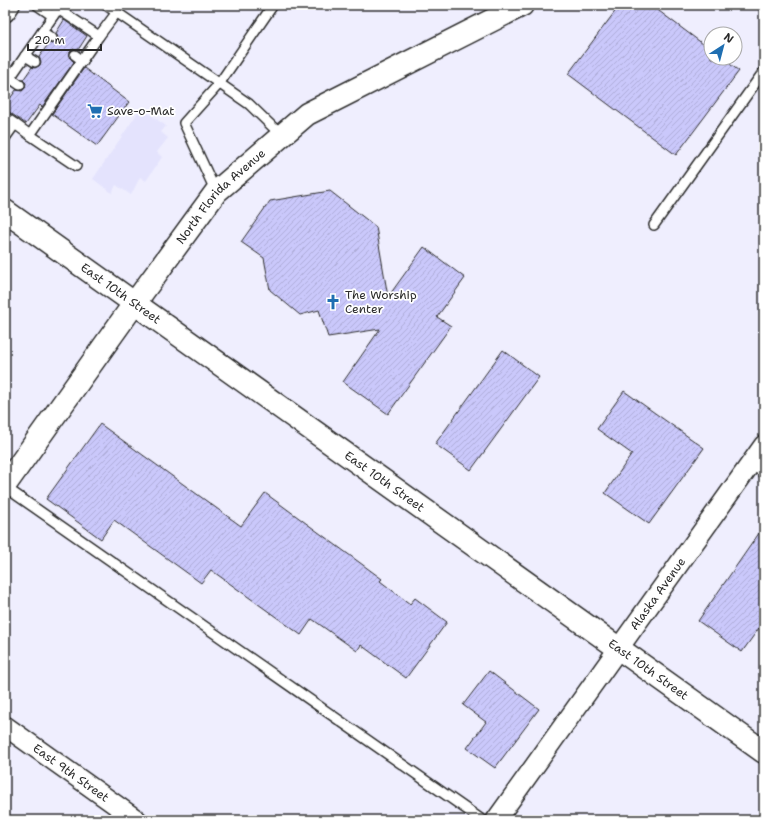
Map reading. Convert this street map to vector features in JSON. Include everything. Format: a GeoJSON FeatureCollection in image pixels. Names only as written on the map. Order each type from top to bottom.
{"type":"FeatureCollection","features":[{"type":"Feature","properties":{"kind":"main road","name":"North Florida Avenue"},"geometry":{"type":"LineString","coordinates":[[5,486],[134,304],[216,192],[307,114],[522,5]]}},
{"type":"Feature","properties":{"kind":"main road","name":"East 10th Street"},"geometry":{"type":"LineString","coordinates":[[5,211],[764,752]]}},
{"type":"Feature","properties":{"kind":"street"},"geometry":{"type":"LineString","coordinates":[[5,12],[10,5]]}},
{"type":"Feature","properties":{"kind":"street","name":"Alaska Avenue"},"geometry":{"type":"LineString","coordinates":[[496,820],[619,649],[758,468],[764,445]]}},
{"type":"Feature","properties":{"kind":"street","name":"East 9th Street"},"geometry":{"type":"LineString","coordinates":[[5,726],[137,820]]}},
{"type":"Feature","properties":{"kind":"lane"},"geometry":{"type":"LineString","coordinates":[[38,5],[57,10],[100,36]]}},
{"type":"Feature","properties":{"kind":"lane"},"geometry":{"type":"LineString","coordinates":[[106,5],[248,104],[282,136]]}},
{"type":"Feature","properties":{"kind":"lane"},"geometry":{"type":"LineString","coordinates":[[216,192],[184,123],[219,84],[273,5]]}},
{"type":"Feature","properties":{"kind":"lane"},"geometry":{"type":"LineString","coordinates":[[20,85],[7,82],[57,10]]}},
{"type":"Feature","properties":{"kind":"lane"},"geometry":{"type":"LineString","coordinates":[[30,135],[46,104],[66,84],[117,12]]}},
{"type":"Feature","properties":{"kind":"lane"},"geometry":{"type":"LineString","coordinates":[[42,32],[52,38]]}},
{"type":"Feature","properties":{"kind":"lane"},"geometry":{"type":"LineString","coordinates":[[75,55],[83,61]]}},
{"type":"Feature","properties":{"kind":"lane"},"geometry":{"type":"LineString","coordinates":[[25,56],[35,62]]}},
{"type":"Feature","properties":{"kind":"lane"},"geometry":{"type":"LineString","coordinates":[[654,225],[764,71]]}},
{"type":"Feature","properties":{"kind":"lane"},"geometry":{"type":"LineString","coordinates":[[58,78],[66,84]]}},
{"type":"Feature","properties":{"kind":"lane"},"geometry":{"type":"LineString","coordinates":[[5,117],[76,166]]}},
{"type":"Feature","properties":{"kind":"lane"},"geometry":{"type":"LineString","coordinates":[[5,138],[15,124]]}},
{"type":"Feature","properties":{"kind":"lane"},"geometry":{"type":"LineString","coordinates":[[5,486],[482,820]]}},
{"type":"Feature","properties":{"kind":"shaded area"},"geometry":{"type":"Polygon","coordinates":[[[141,108],[166,126],[161,132],[168,138],[157,152],[162,157],[146,181],[140,177],[131,195],[116,185],[112,193],[93,179],[141,108]]]}},
{"type":"Feature","properties":{"kind":"building"},"geometry":{"type":"Polygon","coordinates":[[[620,5],[651,5],[703,44],[703,66],[732,66],[739,71],[676,155],[568,74],[620,5]]]}},
{"type":"Feature","properties":{"kind":"building"},"geometry":{"type":"Polygon","coordinates":[[[64,20],[87,36],[78,50],[73,49],[70,52],[69,57],[74,62],[42,107],[40,105],[26,124],[5,109],[5,106],[16,90],[22,91],[25,88],[26,83],[23,80],[32,67],[35,68],[40,65],[41,62],[39,57],[49,43],[52,44],[57,41],[58,38],[56,33],[64,20]]]}},
{"type":"Feature","properties":{"kind":"building","name":"Save-o-Mat"},"geometry":{"type":"Polygon","coordinates":[[[84,68],[129,102],[97,146],[52,114],[84,68]]]}},
{"type":"Feature","properties":{"kind":"building","name":"The Worship Center"},"geometry":{"type":"Polygon","coordinates":[[[330,191],[376,227],[388,297],[424,247],[465,278],[437,317],[451,326],[388,414],[343,382],[380,329],[328,337],[319,310],[300,315],[270,290],[264,258],[241,242],[270,201],[330,191]]]}},
{"type":"Feature","properties":{"kind":"building"},"geometry":{"type":"Polygon","coordinates":[[[503,350],[539,377],[471,470],[435,444],[503,350]]]}},
{"type":"Feature","properties":{"kind":"building"},"geometry":{"type":"Polygon","coordinates":[[[624,391],[704,448],[649,524],[605,493],[632,454],[597,429],[624,391]]]}},
{"type":"Feature","properties":{"kind":"building"},"geometry":{"type":"Polygon","coordinates":[[[100,424],[241,526],[265,493],[382,579],[380,581],[410,604],[415,598],[447,622],[406,678],[361,645],[357,651],[312,619],[301,635],[211,570],[201,583],[114,520],[101,539],[46,499],[100,424]]]}},
{"type":"Feature","properties":{"kind":"building"},"geometry":{"type":"Polygon","coordinates":[[[764,526],[764,621],[742,652],[698,621],[764,526]]]}},
{"type":"Feature","properties":{"kind":"building"},"geometry":{"type":"Polygon","coordinates":[[[489,671],[539,709],[495,768],[467,748],[486,722],[463,705],[489,671]]]}},
{"type":"Feature","properties":{"kind":"place","name":"Save-o-Mat"},"geometry":{"type":"Point","coordinates":[95,111]}},
{"type":"Feature","properties":{"kind":"place","name":"The Worship Center"},"geometry":{"type":"Point","coordinates":[333,302]}}]}
